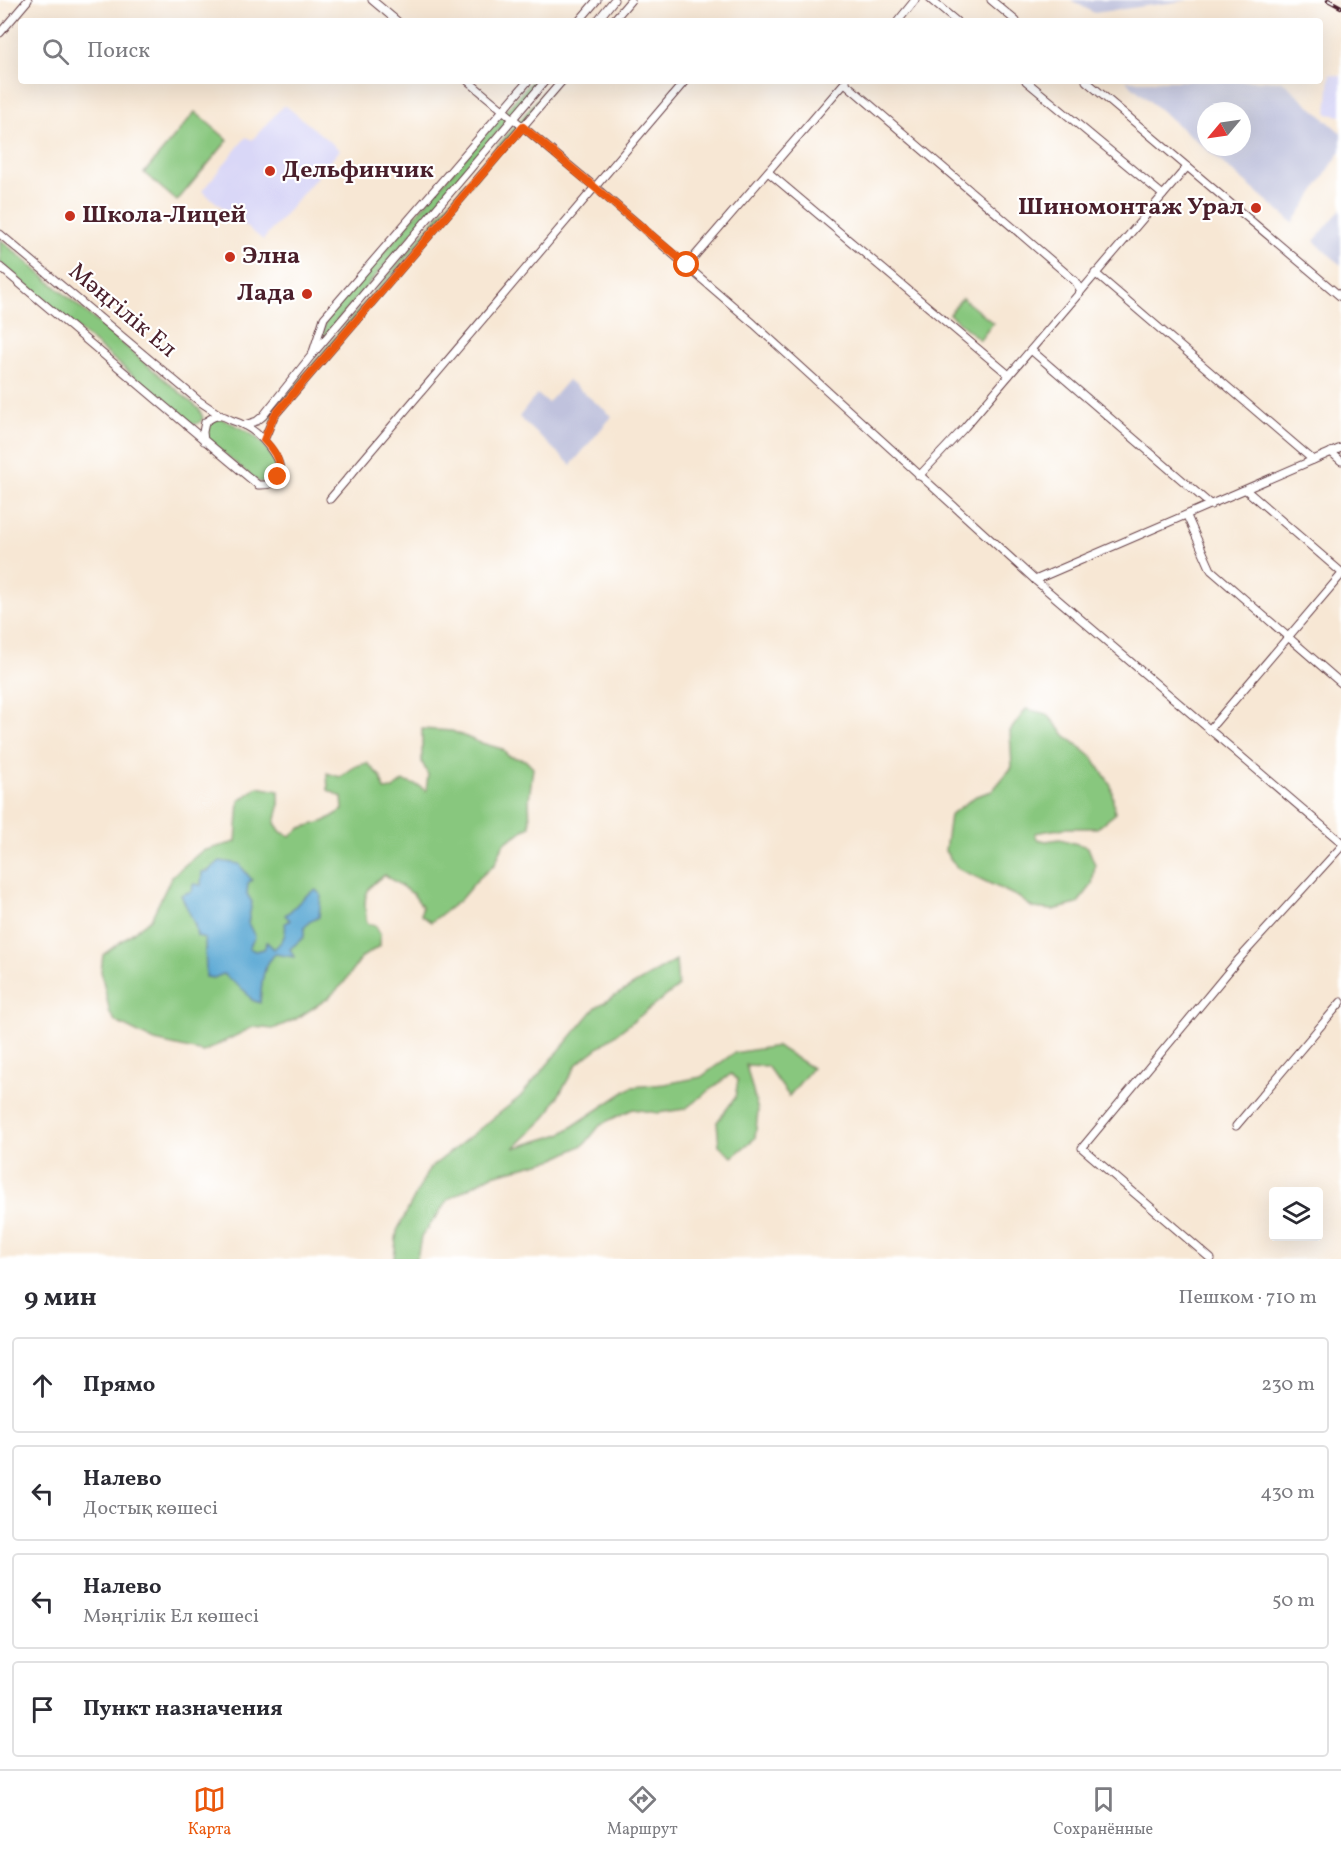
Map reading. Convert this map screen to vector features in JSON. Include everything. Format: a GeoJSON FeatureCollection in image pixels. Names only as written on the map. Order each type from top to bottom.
{"type":"FeatureCollection","features":[{"type":"Feature","properties":{"kind":"street"},"geometry":{"type":"LineString","coordinates":[[0,33],[28,0]]}},
{"type":"Feature","properties":{"kind":"street"},"geometry":{"type":"LineString","coordinates":[[372,0],[393,18]]}},
{"type":"Feature","properties":{"kind":"street"},"geometry":{"type":"LineString","coordinates":[[582,18],[597,0]]}},
{"type":"Feature","properties":{"kind":"street"},"geometry":{"type":"LineString","coordinates":[[599,18],[614,0]]}},
{"type":"Feature","properties":{"kind":"street"},"geometry":{"type":"LineString","coordinates":[[616,18],[631,0]]}},
{"type":"Feature","properties":{"kind":"street"},"geometry":{"type":"LineString","coordinates":[[900,18],[915,0]]}},
{"type":"Feature","properties":{"kind":"street"},"geometry":{"type":"LineString","coordinates":[[931,0],[952,18]]}},
{"type":"Feature","properties":{"kind":"street"},"geometry":{"type":"LineString","coordinates":[[991,0],[1012,18]]}},
{"type":"Feature","properties":{"kind":"street"},"geometry":{"type":"LineString","coordinates":[[472,84],[687,265],[1035,580],[1341,842]]}},
{"type":"Feature","properties":{"kind":"street"},"geometry":{"type":"LineString","coordinates":[[311,356],[324,318],[525,84]]}},
{"type":"Feature","properties":{"kind":"street"},"geometry":{"type":"LineString","coordinates":[[244,425],[257,421],[263,416],[311,356],[542,84]]}},
{"type":"Feature","properties":{"kind":"street"},"geometry":{"type":"LineString","coordinates":[[0,267],[204,441],[258,485],[266,485],[278,477],[280,466],[278,459],[264,440],[274,416],[559,84]]}},
{"type":"Feature","properties":{"kind":"street"},"geometry":{"type":"LineString","coordinates":[[330,499],[682,84]]}},
{"type":"Feature","properties":{"kind":"street"},"geometry":{"type":"LineString","coordinates":[[687,265],[843,84]]}},
{"type":"Feature","properties":{"kind":"street"},"geometry":{"type":"LineString","coordinates":[[847,84],[1075,281],[1081,291]]}},
{"type":"Feature","properties":{"kind":"street"},"geometry":{"type":"LineString","coordinates":[[1030,84],[1163,195]]}},
{"type":"Feature","properties":{"kind":"street"},"geometry":{"type":"LineString","coordinates":[[1090,84],[1341,297]]}},
{"type":"Feature","properties":{"kind":"street"},"geometry":{"type":"LineString","coordinates":[[919,476],[965,427],[1187,167]]}},
{"type":"Feature","properties":{"kind":"street"},"geometry":{"type":"LineString","coordinates":[[768,172],[1009,375]]}},
{"type":"Feature","properties":{"kind":"street","name":"Мәңгілік Ел"},"geometry":{"type":"LineString","coordinates":[[0,234],[199,401],[220,415],[244,425],[264,440]]}},
{"type":"Feature","properties":{"kind":"street"},"geometry":{"type":"LineString","coordinates":[[1095,273],[1313,460]]}},
{"type":"Feature","properties":{"kind":"street"},"geometry":{"type":"LineString","coordinates":[[1031,350],[1211,506]]}},
{"type":"Feature","properties":{"kind":"street"},"geometry":{"type":"LineString","coordinates":[[204,441],[205,422],[220,415]]}},
{"type":"Feature","properties":{"kind":"street"},"geometry":{"type":"LineString","coordinates":[[1035,580],[1341,448]]}},
{"type":"Feature","properties":{"kind":"street"},"geometry":{"type":"LineString","coordinates":[[1331,452],[1341,461]]}},
{"type":"Feature","properties":{"kind":"street"},"geometry":{"type":"LineString","coordinates":[[1209,729],[1341,573],[1246,490]]}},
{"type":"Feature","properties":{"kind":"street"},"geometry":{"type":"LineString","coordinates":[[1187,516],[1211,570],[1341,683]]}},
{"type":"Feature","properties":{"kind":"street"},"geometry":{"type":"LineString","coordinates":[[1211,1259],[1082,1148],[1239,959],[1341,847]]}},
{"type":"Feature","properties":{"kind":"street"},"geometry":{"type":"LineString","coordinates":[[1236,1126],[1341,1002]]}},
{"type":"Feature","properties":{"kind":"shaded area"},"geometry":{"type":"Polygon","coordinates":[[[1071,0],[1190,0],[1094,13],[1071,0]]]}},
{"type":"Feature","properties":{"kind":"shaded area"},"geometry":{"type":"Polygon","coordinates":[[[1330,74],[1341,76],[1341,116],[1327,114],[1330,74]]]}},
{"type":"Feature","properties":{"kind":"shaded area"},"geometry":{"type":"Polygon","coordinates":[[[1130,84],[1285,84],[1341,133],[1341,151],[1293,223],[1214,156],[1251,156],[1251,102],[1197,102],[1197,141],[1130,84]]]}},
{"type":"Feature","properties":{"kind":"shaded area","name":"Дельфинчик"},"geometry":{"type":"Polygon","coordinates":[[[283,106],[286,106],[340,150],[263,240],[202,191],[246,137],[252,140],[283,106]]]}},
{"type":"Feature","properties":{"kind":"shaded area"},"geometry":{"type":"Polygon","coordinates":[[[1341,209],[1341,265],[1314,241],[1341,209]]]}},
{"type":"Feature","properties":{"kind":"shaded area"},"geometry":{"type":"Polygon","coordinates":[[[568,380],[612,416],[571,465],[519,417],[537,394],[548,403],[568,380]]]}},
{"type":"Feature","properties":{"kind":"green space"},"geometry":{"type":"Polygon","coordinates":[[[528,84],[538,84],[322,339],[326,319],[528,84]]]}},
{"type":"Feature","properties":{"kind":"green space"},"geometry":{"type":"Polygon","coordinates":[[[550,84],[555,84],[269,420],[266,418],[550,84]]]}},
{"type":"Feature","properties":{"kind":"green space"},"geometry":{"type":"Polygon","coordinates":[[[195,112],[228,140],[177,201],[144,173],[195,112]]]}},
{"type":"Feature","properties":{"kind":"green space"},"geometry":{"type":"Polygon","coordinates":[[[0,239],[199,409],[203,418],[201,422],[190,424],[0,263],[0,239]]]}},
{"type":"Feature","properties":{"kind":"green space"},"geometry":{"type":"Polygon","coordinates":[[[962,298],[993,323],[980,340],[949,314],[962,298]]]}},
{"type":"Feature","properties":{"kind":"green space"},"geometry":{"type":"Polygon","coordinates":[[[220,418],[240,427],[262,442],[278,469],[271,482],[258,482],[207,439],[208,425],[220,418]]]}},
{"type":"Feature","properties":{"kind":"green space"},"geometry":{"type":"Polygon","coordinates":[[[1026,709],[1047,714],[1065,735],[1092,757],[1111,785],[1115,814],[1097,828],[1065,828],[1035,833],[1037,839],[1046,841],[1060,839],[1088,847],[1095,865],[1092,885],[1077,904],[1053,910],[1033,908],[1018,897],[957,868],[945,851],[950,815],[976,796],[992,791],[1012,767],[1010,731],[1026,709]]]}},
{"type":"Feature","properties":{"kind":"green space"},"geometry":{"type":"Polygon","coordinates":[[[422,729],[452,731],[502,749],[508,756],[525,760],[533,768],[529,799],[530,826],[504,843],[495,864],[460,900],[431,922],[421,915],[422,906],[413,894],[385,875],[372,884],[365,901],[367,923],[376,926],[380,934],[380,946],[362,957],[343,984],[327,999],[296,1019],[273,1029],[253,1027],[203,1052],[155,1041],[116,1022],[110,1014],[101,971],[103,955],[151,919],[172,876],[202,851],[236,842],[239,801],[258,787],[279,791],[279,807],[275,823],[281,832],[290,836],[301,828],[325,821],[343,810],[342,797],[328,790],[327,773],[340,777],[356,766],[367,763],[381,777],[384,790],[393,789],[403,781],[426,791],[428,775],[422,762],[422,729]]]}},
{"type":"Feature","properties":{"kind":"green space"},"geometry":{"type":"Polygon","coordinates":[[[676,960],[678,987],[577,1064],[546,1117],[514,1148],[561,1134],[632,1087],[701,1077],[734,1053],[777,1046],[812,1068],[789,1096],[767,1066],[746,1065],[758,1111],[755,1138],[732,1157],[719,1145],[717,1122],[735,1098],[738,1080],[731,1074],[685,1109],[658,1113],[633,1109],[601,1124],[585,1144],[555,1159],[492,1175],[449,1199],[421,1237],[417,1259],[394,1259],[397,1231],[429,1169],[520,1097],[596,1007],[676,960]]]}},
{"type":"Feature","properties":{"kind":"water"},"geometry":{"type":"Polygon","coordinates":[[[220,861],[239,864],[252,880],[248,883],[247,894],[252,902],[248,923],[255,937],[249,948],[255,951],[264,949],[267,942],[274,949],[284,937],[285,923],[290,920],[285,915],[311,892],[316,890],[321,895],[319,917],[309,922],[304,928],[304,937],[290,949],[294,957],[275,954],[270,959],[263,977],[260,1003],[252,1000],[245,991],[223,974],[214,978],[206,977],[205,938],[197,936],[195,925],[181,895],[192,891],[193,884],[201,885],[202,872],[208,871],[220,861]]]}},
{"type":"Feature","properties":{"kind":"railway"},"geometry":{"type":"LineString","coordinates":[[1328,0],[1341,7]]}},
{"type":"Feature","properties":{"kind":"place","name":"Дельфинчик"},"geometry":{"type":"Point","coordinates":[270,171]}},
{"type":"Feature","properties":{"kind":"place","name":"Шиномонтаж Урал"},"geometry":{"type":"Point","coordinates":[1256,208]}},
{"type":"Feature","properties":{"kind":"place","name":"Школа-Лицей"},"geometry":{"type":"Point","coordinates":[70,216]}},
{"type":"Feature","properties":{"kind":"place","name":"Элна"},"geometry":{"type":"Point","coordinates":[230,257]}},
{"type":"Feature","properties":{"kind":"place","name":"Лада"},"geometry":{"type":"Point","coordinates":[307,294]}},
{"type":"Feature","properties":{"kind":"route"},"geometry":{"type":"LineString","coordinates":[[278,477],[280,466],[278,459],[264,440],[274,416],[523,127],[687,265]]}}]}
